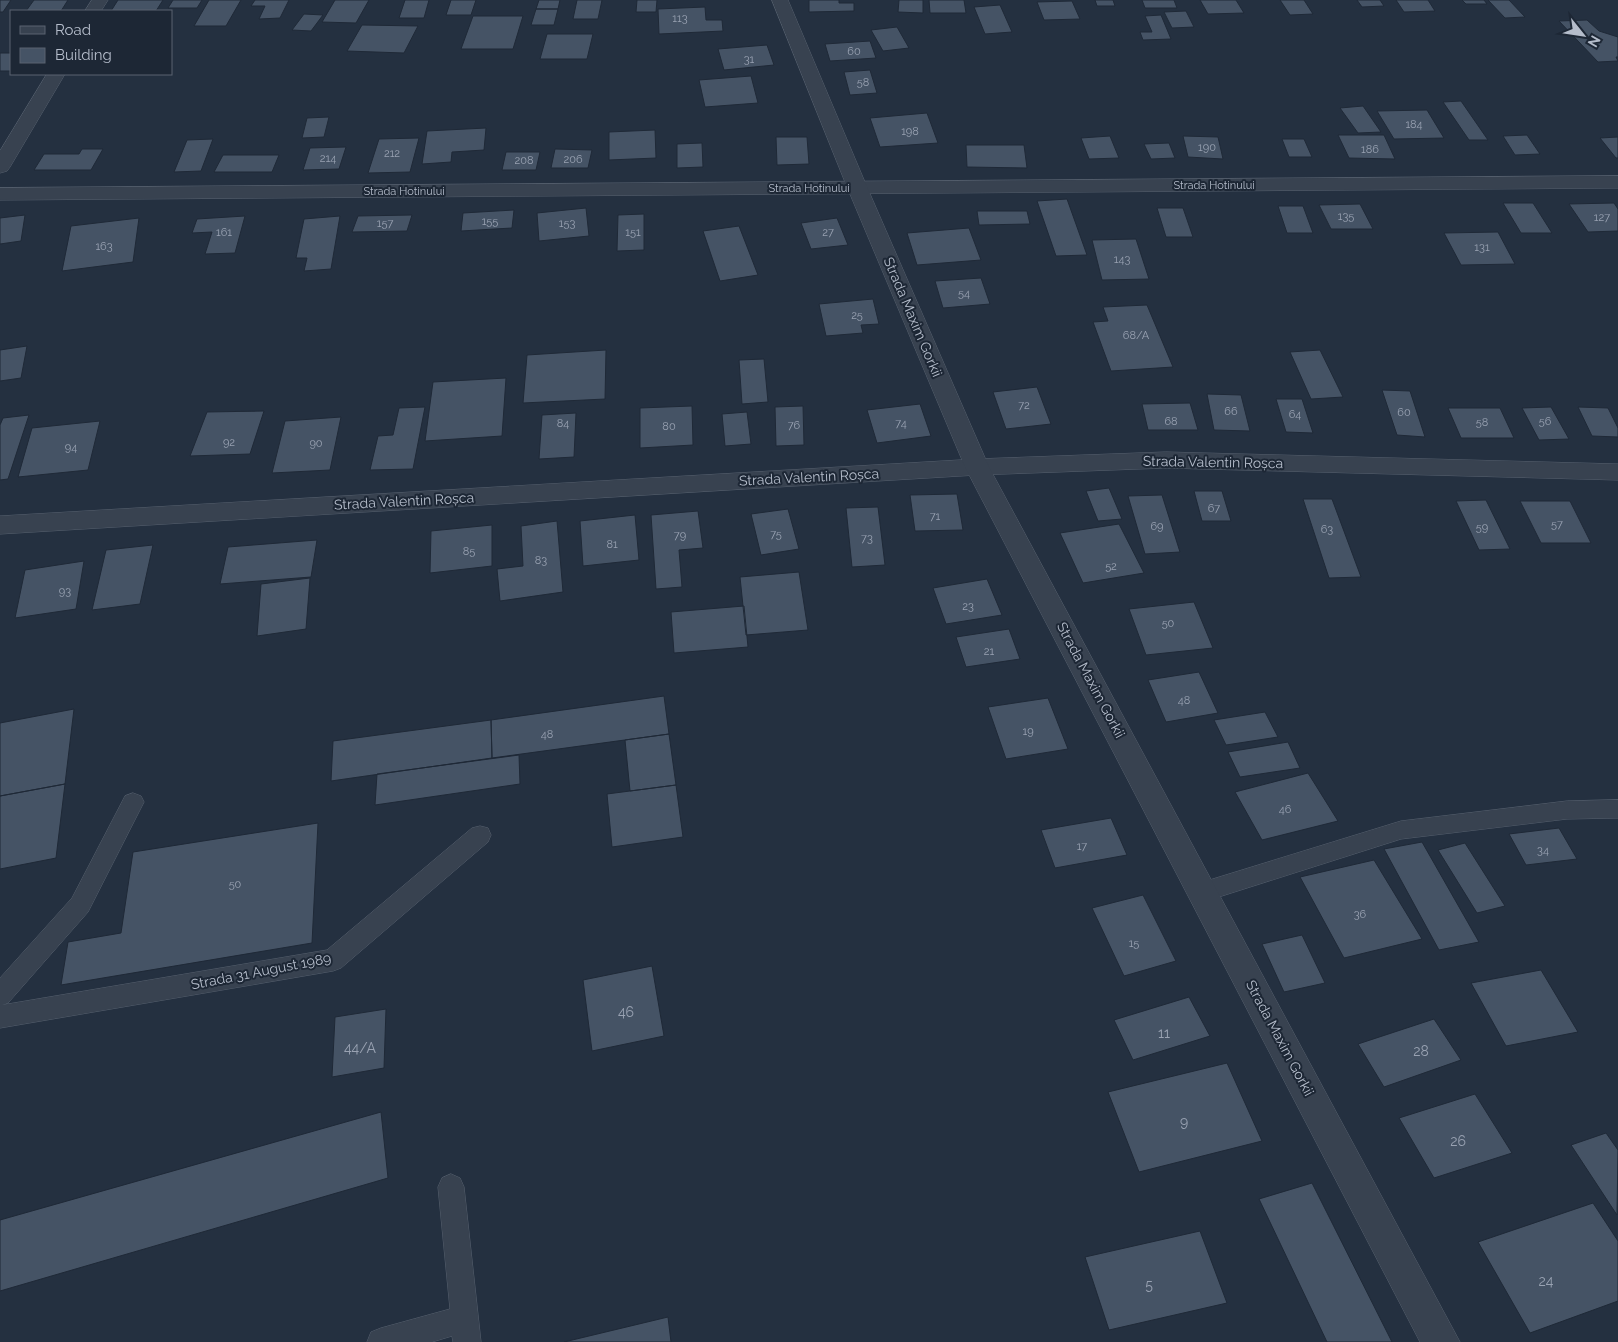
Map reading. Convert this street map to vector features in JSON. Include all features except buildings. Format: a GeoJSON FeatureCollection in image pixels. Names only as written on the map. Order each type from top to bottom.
{"type":"FeatureCollection","features":[{"type":"Feature","properties":{"kind":"street","name":"Strada Maxim Gorkii"},"geometry":{"type":"LineString","coordinates":[[780,0],[857,187],[977,467],[1441,1342]]}},
{"type":"Feature","properties":{"kind":"street"},"geometry":{"type":"LineString","coordinates":[[0,168],[55,75]]}},
{"type":"Feature","properties":{"kind":"street","name":"Strada Hotinului"},"geometry":{"type":"LineString","coordinates":[[0,194],[1618,182]]}},
{"type":"Feature","properties":{"kind":"street","name":"Strada Valentin Roșca"},"geometry":{"type":"LineString","coordinates":[[0,524],[977,467],[1166,460],[1618,472]]}},
{"type":"Feature","properties":{"kind":"lane"},"geometry":{"type":"LineString","coordinates":[[0,994],[80,905],[133,802]]}},
{"type":"Feature","properties":{"kind":"lane"},"geometry":{"type":"LineString","coordinates":[[1203,892],[1400,830],[1567,810],[1618,809]]}},
{"type":"Feature","properties":{"kind":"lane","name":"Strada 31 August 1989"},"geometry":{"type":"LineString","coordinates":[[0,1017],[333,960],[480,835]]}},
{"type":"Feature","properties":{"kind":"lane"},"geometry":{"type":"LineString","coordinates":[[381,1342],[466,1330],[451,1188]]}}]}
